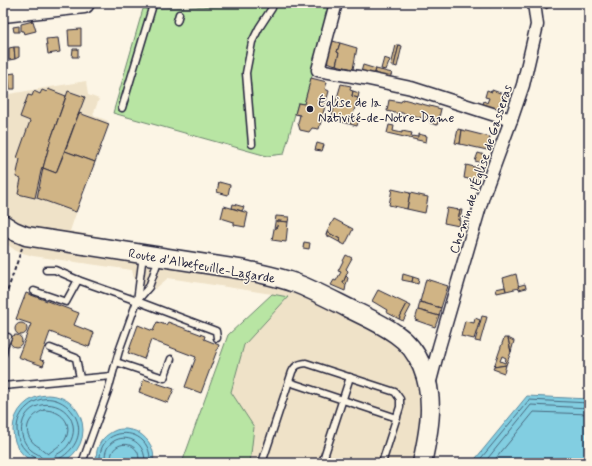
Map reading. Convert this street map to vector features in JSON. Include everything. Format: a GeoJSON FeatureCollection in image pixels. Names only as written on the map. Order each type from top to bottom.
{"type":"FeatureCollection","features":[{"type":"Feature","properties":{"kind":"main road"},"geometry":{"type":"LineString","coordinates":[[6,9],[84,3]]}},
{"type":"Feature","properties":{"kind":"main road","name":"Route d'Albefeuille-Lagarde"},"geometry":{"type":"LineString","coordinates":[[3,224],[26,236],[270,275],[294,283],[380,324],[397,334],[408,345],[416,354],[424,370],[430,409],[428,434],[422,463]]}},
{"type":"Feature","properties":{"kind":"street"},"geometry":{"type":"LineString","coordinates":[[336,3],[318,70],[412,88],[511,120]]}},
{"type":"Feature","properties":{"kind":"street","name":"Chemin de l'Église de Gasseras"},"geometry":{"type":"LineString","coordinates":[[428,389],[483,196],[523,86],[537,25],[534,3]]}},
{"type":"Feature","properties":{"kind":"lane"},"geometry":{"type":"LineString","coordinates":[[122,108],[152,8],[152,3]]}},
{"type":"Feature","properties":{"kind":"lane"},"geometry":{"type":"LineString","coordinates":[[252,144],[246,73],[252,42],[272,8]]}},
{"type":"Feature","properties":{"kind":"lane"},"geometry":{"type":"LineString","coordinates":[[177,21],[179,14]]}},
{"type":"Feature","properties":{"kind":"lane"},"geometry":{"type":"LineString","coordinates":[[137,301],[149,287],[151,255]]}},
{"type":"Feature","properties":{"kind":"lane"},"geometry":{"type":"LineString","coordinates":[[82,463],[108,391],[119,351],[137,301],[151,255]]}},
{"type":"Feature","properties":{"kind":"lane"},"geometry":{"type":"LineString","coordinates":[[46,270],[55,270],[78,280],[216,331],[217,338]]}},
{"type":"Feature","properties":{"kind":"lane"},"geometry":{"type":"LineString","coordinates":[[34,291],[66,302],[78,280]]}},
{"type":"Feature","properties":{"kind":"lane"},"geometry":{"type":"LineString","coordinates":[[3,354],[8,336]]}},
{"type":"Feature","properties":{"kind":"lane"},"geometry":{"type":"LineString","coordinates":[[50,348],[76,358],[80,378]]}},
{"type":"Feature","properties":{"kind":"lane"},"geometry":{"type":"LineString","coordinates":[[116,362],[164,378],[170,359]]}},
{"type":"Feature","properties":{"kind":"lane"},"geometry":{"type":"LineString","coordinates":[[262,463],[288,382],[294,367],[300,364],[306,364],[395,392],[400,399],[400,407],[382,463]]}},
{"type":"Feature","properties":{"kind":"lane"},"geometry":{"type":"LineString","coordinates":[[3,386],[112,376]]}},
{"type":"Feature","properties":{"kind":"lane"},"geometry":{"type":"LineString","coordinates":[[322,463],[350,377]]}},
{"type":"Feature","properties":{"kind":"lane"},"geometry":{"type":"LineString","coordinates":[[288,382],[397,418]]}},
{"type":"Feature","properties":{"kind":"path"},"geometry":{"type":"LineString","coordinates":[[3,304],[26,236]]}},
{"type":"Feature","properties":{"kind":"shaded area"},"geometry":{"type":"Polygon","coordinates":[[[86,81],[88,95],[99,99],[93,115],[108,121],[70,231],[284,272],[410,331],[429,358],[437,393],[429,463],[249,463],[254,427],[231,392],[244,345],[288,297],[168,278],[155,289],[135,283],[132,270],[33,256],[16,251],[3,241],[3,95],[86,81]]]}},
{"type":"Feature","properties":{"kind":"green space"},"geometry":{"type":"Polygon","coordinates":[[[287,3],[333,3],[304,104],[298,103],[284,154],[267,156],[113,113],[143,9],[287,3]]]}},
{"type":"Feature","properties":{"kind":"green space"},"geometry":{"type":"Polygon","coordinates":[[[272,294],[288,297],[244,345],[231,392],[254,427],[250,463],[182,463],[228,335],[272,294]]]}},
{"type":"Feature","properties":{"kind":"water"},"geometry":{"type":"Polygon","coordinates":[[[48,395],[61,398],[73,405],[80,417],[83,430],[80,443],[73,455],[61,462],[48,465],[35,462],[23,455],[16,443],[13,430],[16,417],[23,405],[35,398],[48,395]]]}},
{"type":"Feature","properties":{"kind":"water"},"geometry":{"type":"Polygon","coordinates":[[[527,396],[589,399],[589,463],[472,463],[527,396]]]}},
{"type":"Feature","properties":{"kind":"water"},"geometry":{"type":"Polygon","coordinates":[[[126,429],[137,432],[149,442],[153,450],[153,463],[97,463],[96,458],[98,448],[102,440],[115,430],[126,429]]]}},
{"type":"Feature","properties":{"kind":"building"},"geometry":{"type":"Polygon","coordinates":[[[374,3],[386,3],[385,5],[374,5],[374,3]]]}},
{"type":"Feature","properties":{"kind":"building"},"geometry":{"type":"Polygon","coordinates":[[[476,3],[484,3],[482,7],[475,5],[476,3]]]}},
{"type":"Feature","properties":{"kind":"building"},"geometry":{"type":"Polygon","coordinates":[[[493,3],[491,7],[483,4],[493,3]]]}},
{"type":"Feature","properties":{"kind":"building"},"geometry":{"type":"Polygon","coordinates":[[[545,3],[552,3],[553,5],[546,9],[545,3]]]}},
{"type":"Feature","properties":{"kind":"building"},"geometry":{"type":"Polygon","coordinates":[[[33,21],[36,31],[24,34],[23,31],[21,31],[21,24],[33,21]]]}},
{"type":"Feature","properties":{"kind":"building"},"geometry":{"type":"Polygon","coordinates":[[[19,26],[19,32],[14,32],[13,27],[19,26]]]}},
{"type":"Feature","properties":{"kind":"building"},"geometry":{"type":"Polygon","coordinates":[[[81,29],[81,46],[69,46],[68,30],[81,29]]]}},
{"type":"Feature","properties":{"kind":"building"},"geometry":{"type":"Polygon","coordinates":[[[58,38],[60,52],[48,54],[46,39],[58,38]]]}},
{"type":"Feature","properties":{"kind":"building"},"geometry":{"type":"Polygon","coordinates":[[[329,40],[340,43],[337,52],[339,53],[336,65],[326,62],[330,48],[329,40]]]}},
{"type":"Feature","properties":{"kind":"building"},"geometry":{"type":"Polygon","coordinates":[[[340,43],[357,48],[353,69],[336,65],[339,53],[337,52],[340,43]]]}},
{"type":"Feature","properties":{"kind":"building"},"geometry":{"type":"Polygon","coordinates":[[[396,45],[399,45],[394,66],[391,66],[396,45]]]}},
{"type":"Feature","properties":{"kind":"building"},"geometry":{"type":"Polygon","coordinates":[[[399,45],[402,46],[397,67],[394,66],[399,45]]]}},
{"type":"Feature","properties":{"kind":"building"},"geometry":{"type":"Polygon","coordinates":[[[14,47],[15,59],[9,60],[9,48],[14,47]]]}},
{"type":"Feature","properties":{"kind":"building"},"geometry":{"type":"Polygon","coordinates":[[[14,47],[19,47],[19,57],[15,59],[14,47]]]}},
{"type":"Feature","properties":{"kind":"building"},"geometry":{"type":"Polygon","coordinates":[[[73,49],[78,49],[78,57],[72,57],[73,49]]]}},
{"type":"Feature","properties":{"kind":"building"},"geometry":{"type":"Polygon","coordinates":[[[384,58],[390,60],[386,70],[381,69],[384,58]]]}},
{"type":"Feature","properties":{"kind":"building"},"geometry":{"type":"Polygon","coordinates":[[[363,65],[376,69],[374,76],[361,72],[363,65]]]}},
{"type":"Feature","properties":{"kind":"building"},"geometry":{"type":"Polygon","coordinates":[[[376,69],[392,73],[389,80],[374,76],[376,69]]]}},
{"type":"Feature","properties":{"kind":"building"},"geometry":{"type":"Polygon","coordinates":[[[15,73],[15,89],[10,89],[8,74],[15,73]]]}},
{"type":"Feature","properties":{"kind":"building","name":"Église de la Nativité-de-Notre-Dame"},"geometry":{"type":"Polygon","coordinates":[[[311,78],[327,82],[325,89],[329,91],[319,129],[312,128],[309,132],[300,130],[298,123],[300,115],[295,114],[298,103],[304,104],[311,78]]]}},
{"type":"Feature","properties":{"kind":"building"},"geometry":{"type":"Polygon","coordinates":[[[341,84],[351,86],[350,90],[353,91],[352,96],[358,98],[350,124],[331,119],[341,84]]]}},
{"type":"Feature","properties":{"kind":"building"},"geometry":{"type":"Polygon","coordinates":[[[48,89],[66,96],[51,139],[43,168],[42,167],[35,198],[18,194],[21,179],[16,177],[20,159],[17,158],[30,121],[20,117],[28,95],[32,96],[34,91],[40,94],[42,90],[47,92],[48,89]]]}},
{"type":"Feature","properties":{"kind":"building"},"geometry":{"type":"Polygon","coordinates":[[[487,90],[492,92],[492,90],[506,95],[502,107],[499,106],[498,110],[482,106],[484,101],[487,103],[489,98],[485,97],[487,90]]]}},
{"type":"Feature","properties":{"kind":"building"},"geometry":{"type":"Polygon","coordinates":[[[68,91],[85,97],[56,173],[43,168],[51,139],[68,91]]]}},
{"type":"Feature","properties":{"kind":"building"},"geometry":{"type":"Polygon","coordinates":[[[353,91],[359,93],[358,98],[352,96],[353,91]]]}},
{"type":"Feature","properties":{"kind":"building"},"geometry":{"type":"Polygon","coordinates":[[[403,99],[441,109],[438,122],[398,112],[399,114],[387,111],[389,100],[401,102],[403,99]]]}},
{"type":"Feature","properties":{"kind":"building"},"geometry":{"type":"Polygon","coordinates":[[[79,113],[109,124],[95,162],[65,151],[79,113]]]}},
{"type":"Feature","properties":{"kind":"building"},"geometry":{"type":"Polygon","coordinates":[[[352,116],[359,118],[357,126],[350,124],[352,116]]]}},
{"type":"Feature","properties":{"kind":"building"},"geometry":{"type":"Polygon","coordinates":[[[430,120],[438,122],[437,125],[430,123],[430,120]]]}},
{"type":"Feature","properties":{"kind":"building"},"geometry":{"type":"Polygon","coordinates":[[[389,125],[394,126],[393,131],[412,133],[411,136],[418,137],[418,134],[427,136],[426,142],[387,133],[389,125]]]}},
{"type":"Feature","properties":{"kind":"building"},"geometry":{"type":"Polygon","coordinates":[[[458,129],[462,130],[460,144],[455,143],[458,129]]]}},
{"type":"Feature","properties":{"kind":"building"},"geometry":{"type":"Polygon","coordinates":[[[462,130],[490,137],[487,150],[460,144],[462,130]]]}},
{"type":"Feature","properties":{"kind":"building"},"geometry":{"type":"Polygon","coordinates":[[[317,143],[324,145],[322,151],[315,150],[317,143]]]}},
{"type":"Feature","properties":{"kind":"building"},"geometry":{"type":"Polygon","coordinates":[[[65,151],[95,162],[76,212],[37,198],[43,168],[56,173],[65,151]]]}},
{"type":"Feature","properties":{"kind":"building"},"geometry":{"type":"Polygon","coordinates":[[[478,153],[485,155],[483,163],[475,161],[478,153]]]}},
{"type":"Feature","properties":{"kind":"building"},"geometry":{"type":"Polygon","coordinates":[[[466,165],[479,168],[477,181],[464,178],[466,165]]]}},
{"type":"Feature","properties":{"kind":"building"},"geometry":{"type":"Polygon","coordinates":[[[219,182],[230,185],[228,195],[217,192],[219,182]]]}},
{"type":"Feature","properties":{"kind":"building"},"geometry":{"type":"Polygon","coordinates":[[[392,189],[410,193],[407,209],[389,205],[392,189]]]}},
{"type":"Feature","properties":{"kind":"building"},"geometry":{"type":"Polygon","coordinates":[[[410,193],[428,197],[425,213],[407,209],[410,193]]]}},
{"type":"Feature","properties":{"kind":"building"},"geometry":{"type":"Polygon","coordinates":[[[233,204],[244,207],[242,211],[232,208],[233,204]]]}},
{"type":"Feature","properties":{"kind":"building"},"geometry":{"type":"Polygon","coordinates":[[[224,206],[248,213],[245,227],[234,225],[234,222],[221,218],[224,206]]]}},
{"type":"Feature","properties":{"kind":"building"},"geometry":{"type":"Polygon","coordinates":[[[447,208],[460,210],[458,220],[460,220],[459,226],[444,223],[447,208]]]}},
{"type":"Feature","properties":{"kind":"building"},"geometry":{"type":"Polygon","coordinates":[[[460,210],[462,210],[460,220],[458,220],[460,210]]]}},
{"type":"Feature","properties":{"kind":"building"},"geometry":{"type":"Polygon","coordinates":[[[276,216],[289,217],[288,222],[278,221],[277,227],[274,229],[276,216]]]}},
{"type":"Feature","properties":{"kind":"building"},"geometry":{"type":"Polygon","coordinates":[[[334,219],[353,229],[345,245],[339,242],[340,239],[327,232],[334,219]]]}},
{"type":"Feature","properties":{"kind":"building"},"geometry":{"type":"Polygon","coordinates":[[[278,221],[288,222],[286,242],[272,240],[274,229],[277,227],[278,221]]]}},
{"type":"Feature","properties":{"kind":"building"},"geometry":{"type":"Polygon","coordinates":[[[327,232],[340,239],[339,242],[326,235],[327,232]]]}},
{"type":"Feature","properties":{"kind":"building"},"geometry":{"type":"Polygon","coordinates":[[[304,242],[310,243],[309,249],[303,248],[304,242]]]}},
{"type":"Feature","properties":{"kind":"building"},"geometry":{"type":"Polygon","coordinates":[[[346,255],[352,258],[346,269],[348,271],[343,283],[346,285],[345,291],[331,285],[334,280],[336,281],[341,272],[338,271],[346,255]]]}},
{"type":"Feature","properties":{"kind":"building"},"geometry":{"type":"Polygon","coordinates":[[[403,274],[413,277],[412,282],[402,280],[403,274]]]}},
{"type":"Feature","properties":{"kind":"building"},"geometry":{"type":"Polygon","coordinates":[[[516,274],[519,288],[506,291],[503,278],[516,274]]]}},
{"type":"Feature","properties":{"kind":"building"},"geometry":{"type":"Polygon","coordinates":[[[346,276],[348,278],[346,285],[343,283],[346,276]]]}},
{"type":"Feature","properties":{"kind":"building"},"geometry":{"type":"Polygon","coordinates":[[[413,277],[419,279],[418,284],[412,282],[413,277]]]}},
{"type":"Feature","properties":{"kind":"building"},"geometry":{"type":"Polygon","coordinates":[[[426,279],[448,286],[441,308],[420,302],[426,279]]]}},
{"type":"Feature","properties":{"kind":"building"},"geometry":{"type":"Polygon","coordinates":[[[525,284],[526,288],[519,290],[518,286],[525,284]]]}},
{"type":"Feature","properties":{"kind":"building"},"geometry":{"type":"Polygon","coordinates":[[[505,287],[506,291],[497,293],[496,289],[505,287]]]}},
{"type":"Feature","properties":{"kind":"building"},"geometry":{"type":"Polygon","coordinates":[[[378,290],[407,304],[399,319],[386,312],[387,310],[372,301],[378,290]]]}},
{"type":"Feature","properties":{"kind":"building"},"geometry":{"type":"Polygon","coordinates":[[[26,293],[79,313],[74,325],[94,333],[89,347],[50,332],[40,360],[45,361],[43,366],[18,357],[31,324],[16,319],[26,293]]]}},
{"type":"Feature","properties":{"kind":"building"},"geometry":{"type":"Polygon","coordinates":[[[420,302],[441,308],[439,316],[418,310],[420,302]]]}},
{"type":"Feature","properties":{"kind":"building"},"geometry":{"type":"Polygon","coordinates":[[[407,304],[411,306],[403,321],[399,319],[407,304]]]}},
{"type":"Feature","properties":{"kind":"building"},"geometry":{"type":"Polygon","coordinates":[[[418,310],[439,316],[435,327],[415,320],[418,310]]]}},
{"type":"Feature","properties":{"kind":"building"},"geometry":{"type":"Polygon","coordinates":[[[482,316],[487,317],[480,342],[475,341],[482,316]]]}},
{"type":"Feature","properties":{"kind":"building"},"geometry":{"type":"Polygon","coordinates":[[[475,318],[480,320],[474,339],[461,336],[465,321],[474,323],[475,318]]]}},
{"type":"Feature","properties":{"kind":"building"},"geometry":{"type":"Polygon","coordinates":[[[157,322],[166,325],[168,322],[205,336],[204,339],[219,345],[201,393],[185,387],[196,357],[151,340],[144,359],[128,353],[138,325],[153,331],[157,322]]]}},
{"type":"Feature","properties":{"kind":"building"},"geometry":{"type":"Polygon","coordinates":[[[19,323],[23,323],[27,329],[23,335],[19,335],[15,331],[15,327],[19,323]]]}},
{"type":"Feature","properties":{"kind":"building"},"geometry":{"type":"Polygon","coordinates":[[[14,335],[18,335],[22,341],[18,347],[14,347],[10,343],[10,339],[14,335]]]}},
{"type":"Feature","properties":{"kind":"building"},"geometry":{"type":"Polygon","coordinates":[[[504,338],[508,338],[511,352],[506,365],[494,367],[504,338]],[[502,356],[500,361],[505,363],[506,358],[502,356]]]}},
{"type":"Feature","properties":{"kind":"building"},"geometry":{"type":"Polygon","coordinates":[[[508,338],[514,341],[511,352],[508,338]]]}},
{"type":"Feature","properties":{"kind":"building"},"geometry":{"type":"Polygon","coordinates":[[[506,365],[504,373],[493,369],[494,367],[506,365]]]}},
{"type":"Feature","properties":{"kind":"building"},"geometry":{"type":"Polygon","coordinates":[[[144,379],[174,389],[168,403],[139,392],[144,379]]]}},
{"type":"Feature","properties":{"kind":"place","name":"Église de la Nativité-de-Notre-Dame"},"geometry":{"type":"Point","coordinates":[310,109]}}]}
